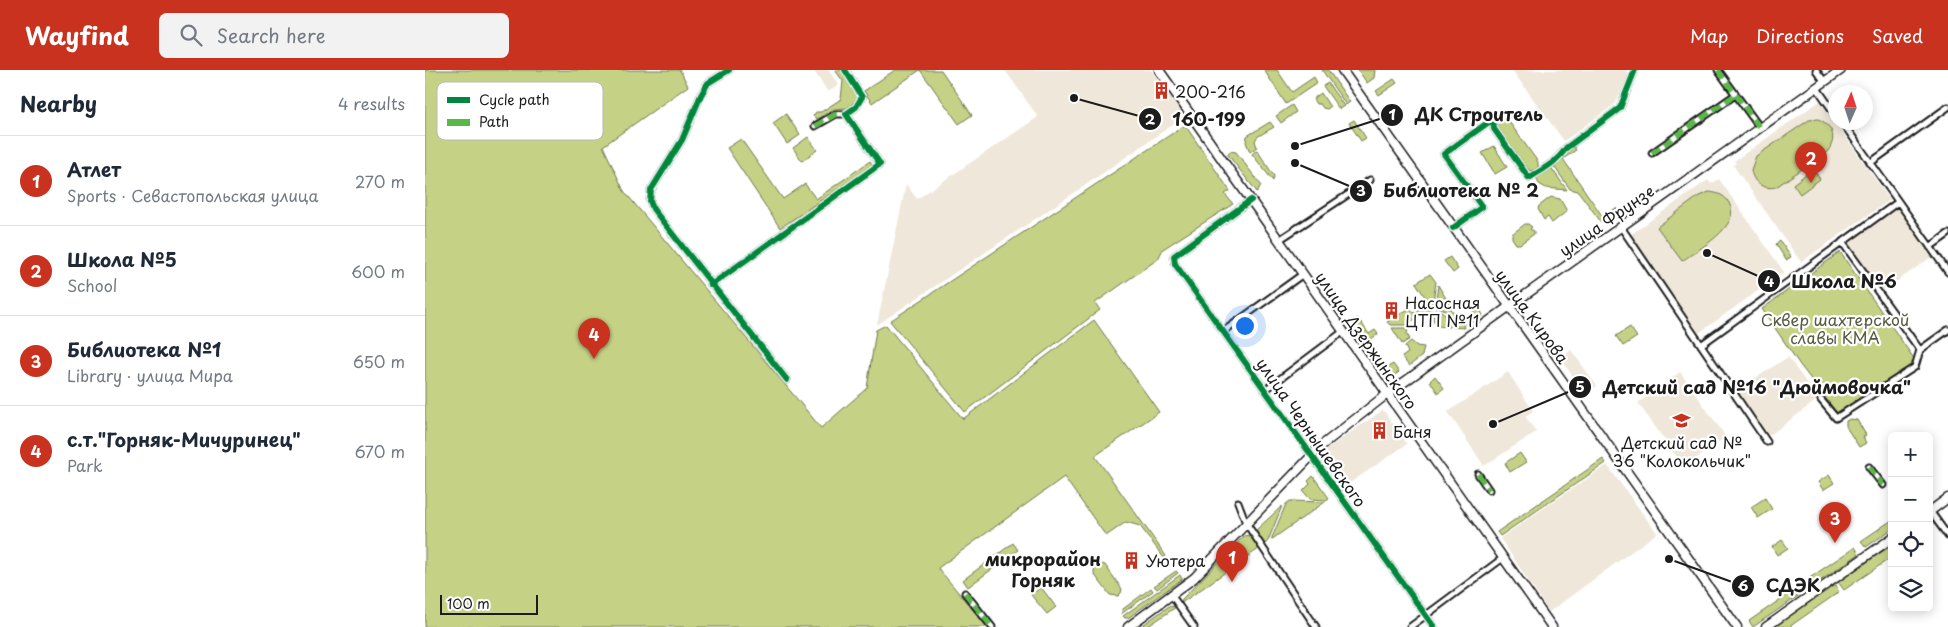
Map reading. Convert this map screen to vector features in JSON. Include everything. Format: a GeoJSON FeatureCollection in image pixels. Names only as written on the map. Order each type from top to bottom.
{"type":"FeatureCollection","features":[{"type":"Feature","properties":{"kind":"main road","name":"улица Дзержинского"},"geometry":{"type":"LineString","coordinates":[[1159,70],[1552,627]]}},
{"type":"Feature","properties":{"kind":"main road","name":"улица Кирова"},"geometry":{"type":"LineString","coordinates":[[1342,70],[1737,627]]}},
{"type":"Feature","properties":{"kind":"main road","name":"улица Фрунзе"},"geometry":{"type":"LineString","coordinates":[[1128,627],[1194,578],[1321,446],[1388,394],[1841,70]]}},
{"type":"Feature","properties":{"kind":"main road"},"geometry":{"type":"LineString","coordinates":[[1933,509],[1948,498]]}},
{"type":"Feature","properties":{"kind":"main road"},"geometry":{"type":"LineString","coordinates":[[1766,627],[1888,541]]}},
{"type":"Feature","properties":{"kind":"street"},"geometry":{"type":"LineString","coordinates":[[729,70],[708,83],[682,140],[651,190],[650,201],[653,209],[787,380]]}},
{"type":"Feature","properties":{"kind":"street"},"geometry":{"type":"LineString","coordinates":[[815,126],[836,114],[846,114],[856,107],[862,97],[845,70]]}},
{"type":"Feature","properties":{"kind":"street"},"geometry":{"type":"LineString","coordinates":[[1453,228],[1482,207],[1444,154],[1493,120],[1494,129],[1529,178],[1561,156],[1566,148],[1620,108],[1635,70]]}},
{"type":"Feature","properties":{"kind":"street"},"geometry":{"type":"LineString","coordinates":[[1718,70],[1760,128]]}},
{"type":"Feature","properties":{"kind":"street"},"geometry":{"type":"LineString","coordinates":[[1816,70],[1825,82]]}},
{"type":"Feature","properties":{"kind":"street"},"geometry":{"type":"LineString","coordinates":[[1817,88],[1828,104]]}},
{"type":"Feature","properties":{"kind":"street"},"geometry":{"type":"LineString","coordinates":[[1652,153],[1735,94]]}},
{"type":"Feature","properties":{"kind":"street"},"geometry":{"type":"LineString","coordinates":[[1870,163],[1948,106]]}},
{"type":"Feature","properties":{"kind":"street"},"geometry":{"type":"LineString","coordinates":[[711,284],[881,164],[846,114]]}},
{"type":"Feature","properties":{"kind":"street"},"geometry":{"type":"LineString","coordinates":[[1847,130],[1948,272]]}},
{"type":"Feature","properties":{"kind":"street"},"geometry":{"type":"LineString","coordinates":[[1279,240],[1370,180]]}},
{"type":"Feature","properties":{"kind":"street","name":"улица Чернышевского"},"geometry":{"type":"LineString","coordinates":[[1251,200],[1174,256],[1175,264],[1434,627]]}},
{"type":"Feature","properties":{"kind":"street"},"geometry":{"type":"LineString","coordinates":[[1701,345],[1898,202]]}},
{"type":"Feature","properties":{"kind":"street"},"geometry":{"type":"LineString","coordinates":[[1621,227],[1767,442]]}},
{"type":"Feature","properties":{"kind":"street"},"geometry":{"type":"LineString","coordinates":[[1930,247],[1948,234]]}},
{"type":"Feature","properties":{"kind":"street"},"geometry":{"type":"LineString","coordinates":[[1842,242],[1920,350]]}},
{"type":"Feature","properties":{"kind":"street"},"geometry":{"type":"LineString","coordinates":[[1224,331],[1303,274]]}},
{"type":"Feature","properties":{"kind":"street"},"geometry":{"type":"LineString","coordinates":[[1821,400],[1836,418],[1915,367],[1920,350],[1948,330]]}},
{"type":"Feature","properties":{"kind":"street"},"geometry":{"type":"LineString","coordinates":[[1265,390],[1344,331]]}},
{"type":"Feature","properties":{"kind":"street"},"geometry":{"type":"LineString","coordinates":[[1869,467],[1883,485]]}},
{"type":"Feature","properties":{"kind":"street"},"geometry":{"type":"LineString","coordinates":[[1478,474],[1489,490]]}},
{"type":"Feature","properties":{"kind":"street"},"geometry":{"type":"LineString","coordinates":[[1238,502],[1246,522],[1316,627]]}},
{"type":"Feature","properties":{"kind":"street"},"geometry":{"type":"LineString","coordinates":[[1933,515],[1948,536]]}},
{"type":"Feature","properties":{"kind":"street"},"geometry":{"type":"LineString","coordinates":[[1410,627],[1503,558]]}},
{"type":"Feature","properties":{"kind":"street"},"geometry":{"type":"LineString","coordinates":[[965,593],[991,627]]}},
{"type":"Feature","properties":{"kind":"street"},"geometry":{"type":"LineString","coordinates":[[1172,596],[1194,627]]}},
{"type":"Feature","properties":{"kind":"shaded area"},"geometry":{"type":"Polygon","coordinates":[[[813,70],[828,70],[839,85],[828,92],[813,70]]]}},
{"type":"Feature","properties":{"kind":"shaded area"},"geometry":{"type":"Polygon","coordinates":[[[1005,70],[1151,70],[1185,116],[877,325],[906,184],[917,199],[1038,117],[1005,70]]]}},
{"type":"Feature","properties":{"kind":"shaded area"},"geometry":{"type":"Polygon","coordinates":[[[1512,70],[1627,70],[1627,77],[1615,104],[1564,141],[1512,70]]]}},
{"type":"Feature","properties":{"kind":"shaded area"},"geometry":{"type":"Polygon","coordinates":[[[1820,101],[1828,112],[1828,130],[1841,130],[1890,200],[1801,262],[1733,165],[1736,163],[1734,161],[1820,101]]]}},
{"type":"Feature","properties":{"kind":"shaded area"},"geometry":{"type":"Polygon","coordinates":[[[1719,179],[1784,272],[1699,333],[1630,235],[1708,180],[1711,184],[1719,179]]]}},
{"type":"Feature","properties":{"kind":"shaded area"},"geometry":{"type":"Polygon","coordinates":[[[1899,207],[1934,255],[1882,292],[1847,244],[1899,207]]]}},
{"type":"Feature","properties":{"kind":"shaded area"},"geometry":{"type":"Polygon","coordinates":[[[1571,350],[1597,386],[1585,394],[1560,358],[1571,350]]]}},
{"type":"Feature","properties":{"kind":"shaded area"},"geometry":{"type":"Polygon","coordinates":[[[1788,357],[1817,400],[1770,435],[1765,433],[1736,391],[1788,357]]]}},
{"type":"Feature","properties":{"kind":"shaded area"},"geometry":{"type":"Polygon","coordinates":[[[1508,372],[1533,411],[1525,416],[1536,432],[1484,466],[1448,412],[1508,372]]]}},
{"type":"Feature","properties":{"kind":"shaded area","name":"Детский сад № 36 \"Колокольчик\""},"geometry":{"type":"Polygon","coordinates":[[[1680,372],[1726,437],[1684,467],[1638,403],[1680,372]]]}},
{"type":"Feature","properties":{"kind":"shaded area"},"geometry":{"type":"Polygon","coordinates":[[[1383,410],[1407,444],[1344,487],[1321,453],[1383,410]]]}},
{"type":"Feature","properties":{"kind":"shaded area"},"geometry":{"type":"Polygon","coordinates":[[[1607,465],[1657,533],[1549,612],[1500,538],[1607,465]]]}},
{"type":"Feature","properties":{"kind":"green space"},"geometry":{"type":"Polygon","coordinates":[[[425,70],[680,70],[688,86],[603,146],[624,191],[821,428],[867,388],[876,330],[886,325],[963,419],[1094,320],[1159,412],[1095,456],[1166,556],[1164,558],[1140,526],[1126,522],[1106,536],[1064,477],[938,568],[987,627],[425,627],[425,70]]]}},
{"type":"Feature","properties":{"kind":"green space"},"geometry":{"type":"Polygon","coordinates":[[[835,70],[841,70],[857,94],[857,100],[847,108],[834,109],[817,119],[813,116],[816,112],[821,112],[841,99],[843,81],[835,70]]]}},
{"type":"Feature","properties":{"kind":"green space"},"geometry":{"type":"Polygon","coordinates":[[[895,70],[920,70],[872,103],[864,91],[895,70]]]}},
{"type":"Feature","properties":{"kind":"green space"},"geometry":{"type":"Polygon","coordinates":[[[920,70],[941,70],[972,115],[959,124],[920,70]]]}},
{"type":"Feature","properties":{"kind":"green space"},"geometry":{"type":"Polygon","coordinates":[[[1264,70],[1277,70],[1292,92],[1314,77],[1317,83],[1286,104],[1264,70]]]}},
{"type":"Feature","properties":{"kind":"green space"},"geometry":{"type":"Polygon","coordinates":[[[1322,70],[1328,70],[1350,102],[1346,105],[1322,70]]]}},
{"type":"Feature","properties":{"kind":"green space"},"geometry":{"type":"Polygon","coordinates":[[[1358,70],[1375,70],[1374,78],[1367,83],[1358,70]]]}},
{"type":"Feature","properties":{"kind":"green space"},"geometry":{"type":"Polygon","coordinates":[[[1394,79],[1397,83],[1379,95],[1376,91],[1394,79]]]}},
{"type":"Feature","properties":{"kind":"green space"},"geometry":{"type":"Polygon","coordinates":[[[1328,83],[1344,106],[1339,109],[1323,86],[1328,83]]]}},
{"type":"Feature","properties":{"kind":"green space"},"geometry":{"type":"Polygon","coordinates":[[[1321,93],[1330,107],[1327,109],[1323,108],[1320,104],[1316,104],[1313,99],[1321,93]]]}},
{"type":"Feature","properties":{"kind":"green space"},"geometry":{"type":"Polygon","coordinates":[[[1292,105],[1296,112],[1281,123],[1276,116],[1292,105]]]}},
{"type":"Feature","properties":{"kind":"green space"},"geometry":{"type":"Polygon","coordinates":[[[786,114],[800,135],[787,144],[773,123],[786,114]]]}},
{"type":"Feature","properties":{"kind":"green space"},"geometry":{"type":"Polygon","coordinates":[[[1507,119],[1538,162],[1538,168],[1531,171],[1527,168],[1497,127],[1497,120],[1507,119]]]}},
{"type":"Feature","properties":{"kind":"green space"},"geometry":{"type":"Polygon","coordinates":[[[1818,119],[1828,126],[1828,130],[1831,130],[1833,137],[1828,151],[1776,187],[1771,188],[1759,185],[1754,179],[1751,170],[1756,156],[1809,120],[1818,119]]]}},
{"type":"Feature","properties":{"kind":"green space"},"geometry":{"type":"Polygon","coordinates":[[[1354,120],[1366,138],[1361,141],[1349,123],[1354,120]]]}},
{"type":"Feature","properties":{"kind":"green space"},"geometry":{"type":"Polygon","coordinates":[[[1270,122],[1274,127],[1257,137],[1255,141],[1257,147],[1250,152],[1246,142],[1247,136],[1270,122]]]}},
{"type":"Feature","properties":{"kind":"green space"},"geometry":{"type":"Polygon","coordinates":[[[1185,125],[1230,191],[1225,194],[1233,204],[1163,249],[1158,259],[1095,303],[1100,310],[965,412],[890,321],[1185,125]]]}},
{"type":"Feature","properties":{"kind":"green space"},"geometry":{"type":"Polygon","coordinates":[[[808,137],[817,150],[802,161],[793,148],[808,137]]]}},
{"type":"Feature","properties":{"kind":"green space"},"geometry":{"type":"Polygon","coordinates":[[[741,139],[783,199],[805,184],[816,199],[870,161],[873,165],[780,228],[727,148],[741,139]]]}},
{"type":"Feature","properties":{"kind":"green space"},"geometry":{"type":"Polygon","coordinates":[[[1494,146],[1507,167],[1495,174],[1482,153],[1494,146]]]}},
{"type":"Feature","properties":{"kind":"green space"},"geometry":{"type":"Polygon","coordinates":[[[1574,147],[1576,150],[1563,159],[1603,217],[1616,208],[1618,211],[1601,222],[1578,191],[1570,189],[1553,165],[1574,147]]]}},
{"type":"Feature","properties":{"kind":"green space"},"geometry":{"type":"Polygon","coordinates":[[[1257,150],[1274,176],[1273,181],[1252,154],[1257,150]]]}},
{"type":"Feature","properties":{"kind":"green space"},"geometry":{"type":"Polygon","coordinates":[[[1230,151],[1236,152],[1261,185],[1257,192],[1228,155],[1230,151]]]}},
{"type":"Feature","properties":{"kind":"green space"},"geometry":{"type":"Polygon","coordinates":[[[1550,166],[1567,190],[1546,188],[1539,184],[1536,178],[1550,166]]]}},
{"type":"Feature","properties":{"kind":"green space"},"geometry":{"type":"Polygon","coordinates":[[[1813,169],[1820,179],[1800,194],[1793,184],[1813,169]]]}},
{"type":"Feature","properties":{"kind":"green space"},"geometry":{"type":"Polygon","coordinates":[[[1709,192],[1721,195],[1727,200],[1732,212],[1730,220],[1724,229],[1707,244],[1682,261],[1657,227],[1699,196],[1709,192]]]}},
{"type":"Feature","properties":{"kind":"green space"},"geometry":{"type":"Polygon","coordinates":[[[1551,197],[1560,199],[1567,211],[1552,223],[1548,217],[1544,220],[1538,209],[1539,206],[1551,197]]]}},
{"type":"Feature","properties":{"kind":"green space"},"geometry":{"type":"Polygon","coordinates":[[[1525,224],[1532,227],[1530,229],[1534,231],[1534,234],[1520,244],[1516,244],[1512,234],[1525,224]]]}},
{"type":"Feature","properties":{"kind":"green space"},"geometry":{"type":"Polygon","coordinates":[[[1780,241],[1791,257],[1786,260],[1776,244],[1780,241]]]}},
{"type":"Feature","properties":{"kind":"green space","name":"Сквер шахтерской славы КМА"},"geometry":{"type":"Polygon","coordinates":[[[1840,252],[1915,360],[1910,368],[1837,413],[1800,365],[1762,309],[1840,252]]]}},
{"type":"Feature","properties":{"kind":"green space"},"geometry":{"type":"Polygon","coordinates":[[[1450,257],[1458,269],[1453,273],[1444,261],[1450,257]]]}},
{"type":"Feature","properties":{"kind":"green space"},"geometry":{"type":"Polygon","coordinates":[[[1430,274],[1436,282],[1432,308],[1406,325],[1390,325],[1387,322],[1410,308],[1414,313],[1429,303],[1416,283],[1430,274]]]}},
{"type":"Feature","properties":{"kind":"green space"},"geometry":{"type":"Polygon","coordinates":[[[1438,285],[1449,306],[1460,321],[1462,321],[1464,328],[1452,327],[1448,313],[1443,309],[1435,307],[1438,285]]]}},
{"type":"Feature","properties":{"kind":"green space"},"geometry":{"type":"Polygon","coordinates":[[[1479,308],[1483,315],[1467,326],[1462,320],[1479,308]]]}},
{"type":"Feature","properties":{"kind":"green space"},"geometry":{"type":"Polygon","coordinates":[[[1434,310],[1441,311],[1446,315],[1449,327],[1438,326],[1433,320],[1434,310]]]}},
{"type":"Feature","properties":{"kind":"green space"},"geometry":{"type":"Polygon","coordinates":[[[1358,318],[1369,334],[1375,330],[1378,334],[1364,344],[1350,324],[1358,318]]]}},
{"type":"Feature","properties":{"kind":"green space"},"geometry":{"type":"Polygon","coordinates":[[[1630,327],[1637,337],[1623,346],[1616,336],[1630,327]]]}},
{"type":"Feature","properties":{"kind":"green space"},"geometry":{"type":"Polygon","coordinates":[[[1392,328],[1408,328],[1407,334],[1410,339],[1402,344],[1392,328]]]}},
{"type":"Feature","properties":{"kind":"green space"},"geometry":{"type":"Polygon","coordinates":[[[1411,341],[1417,346],[1424,347],[1422,356],[1409,366],[1402,357],[1408,353],[1405,346],[1411,341]]]}},
{"type":"Feature","properties":{"kind":"green space"},"geometry":{"type":"Polygon","coordinates":[[[1369,343],[1386,368],[1393,364],[1399,372],[1389,379],[1365,345],[1369,343]]]}},
{"type":"Feature","properties":{"kind":"green space"},"geometry":{"type":"Polygon","coordinates":[[[1435,376],[1444,388],[1438,393],[1430,381],[1435,376]]]}},
{"type":"Feature","properties":{"kind":"green space"},"geometry":{"type":"Polygon","coordinates":[[[1850,419],[1857,420],[1866,435],[1863,437],[1866,443],[1859,447],[1846,427],[1846,421],[1850,419]]]}},
{"type":"Feature","properties":{"kind":"green space"},"geometry":{"type":"Polygon","coordinates":[[[1520,453],[1526,462],[1510,472],[1505,463],[1520,453]]]}},
{"type":"Feature","properties":{"kind":"green space"},"geometry":{"type":"Polygon","coordinates":[[[1603,459],[1606,463],[1500,536],[1497,532],[1603,459]]]}},
{"type":"Feature","properties":{"kind":"green space"},"geometry":{"type":"Polygon","coordinates":[[[1829,475],[1834,483],[1823,490],[1818,482],[1829,475]]]}},
{"type":"Feature","properties":{"kind":"green space"},"geometry":{"type":"Polygon","coordinates":[[[1313,476],[1329,498],[1326,500],[1310,499],[1303,491],[1310,484],[1308,481],[1313,476]]]}},
{"type":"Feature","properties":{"kind":"green space"},"geometry":{"type":"Polygon","coordinates":[[[1765,498],[1772,509],[1758,518],[1751,507],[1765,498]]]}},
{"type":"Feature","properties":{"kind":"green space"},"geometry":{"type":"Polygon","coordinates":[[[1290,501],[1325,502],[1271,540],[1286,504],[1290,501]]]}},
{"type":"Feature","properties":{"kind":"green space"},"geometry":{"type":"Polygon","coordinates":[[[1282,506],[1268,541],[1264,545],[1255,531],[1282,506]]]}},
{"type":"Feature","properties":{"kind":"green space"},"geometry":{"type":"Polygon","coordinates":[[[1888,523],[1888,532],[1866,547],[1861,541],[1888,523]]]}},
{"type":"Feature","properties":{"kind":"green space"},"geometry":{"type":"Polygon","coordinates":[[[1249,535],[1260,548],[1180,604],[1182,599],[1244,536],[1249,535]]]}},
{"type":"Feature","properties":{"kind":"green space"},"geometry":{"type":"Polygon","coordinates":[[[1782,540],[1788,548],[1777,555],[1772,547],[1782,540]]]}},
{"type":"Feature","properties":{"kind":"green space"},"geometry":{"type":"Polygon","coordinates":[[[1013,543],[1018,550],[968,587],[963,580],[1013,543]]]}},
{"type":"Feature","properties":{"kind":"green space"},"geometry":{"type":"Polygon","coordinates":[[[1855,547],[1859,554],[1813,586],[1808,579],[1855,547]]]}},
{"type":"Feature","properties":{"kind":"green space"},"geometry":{"type":"Polygon","coordinates":[[[1888,548],[1888,560],[1844,590],[1838,582],[1888,548]]]}},
{"type":"Feature","properties":{"kind":"green space"},"geometry":{"type":"Polygon","coordinates":[[[1100,564],[1105,565],[1122,589],[1118,596],[1110,595],[1094,574],[1094,570],[1100,564]]]}},
{"type":"Feature","properties":{"kind":"green space"},"geometry":{"type":"Polygon","coordinates":[[[1176,571],[1178,573],[1157,589],[1154,586],[1176,571]]]}},
{"type":"Feature","properties":{"kind":"green space"},"geometry":{"type":"Polygon","coordinates":[[[1180,575],[1182,579],[1128,618],[1123,616],[1180,575]]]}},
{"type":"Feature","properties":{"kind":"green space"},"geometry":{"type":"Polygon","coordinates":[[[1834,584],[1839,592],[1789,627],[1772,627],[1834,584]]]}},
{"type":"Feature","properties":{"kind":"green space"},"geometry":{"type":"Polygon","coordinates":[[[1041,587],[1056,607],[1047,614],[1031,595],[1041,587]]]}},
{"type":"Feature","properties":{"kind":"green space"},"geometry":{"type":"Polygon","coordinates":[[[1151,588],[1153,591],[1121,614],[1123,609],[1151,588]]]}},
{"type":"Feature","properties":{"kind":"green space"},"geometry":{"type":"Polygon","coordinates":[[[1797,588],[1801,594],[1753,627],[1749,621],[1797,588]]]}},
{"type":"Feature","properties":{"kind":"green space"},"geometry":{"type":"Polygon","coordinates":[[[1169,606],[1176,607],[1147,627],[1140,627],[1169,606]]]}},
{"type":"Feature","properties":{"kind":"marked path"},"geometry":{"type":"LineString","coordinates":[[1718,70],[1760,128]]}},
{"type":"Feature","properties":{"kind":"marked path"},"geometry":{"type":"LineString","coordinates":[[1652,153],[1735,95]]}},
{"type":"Feature","properties":{"kind":"marked path"},"geometry":{"type":"LineString","coordinates":[[815,126],[836,114],[846,114]]}},
{"type":"Feature","properties":{"kind":"marked path"},"geometry":{"type":"LineString","coordinates":[[1869,467],[1883,485]]}},
{"type":"Feature","properties":{"kind":"marked path"},"geometry":{"type":"LineString","coordinates":[[1478,474],[1489,490]]}},
{"type":"Feature","properties":{"kind":"marked path"},"geometry":{"type":"LineString","coordinates":[[965,593],[992,627]]}},
{"type":"Feature","properties":{"kind":"cycle path"},"geometry":{"type":"LineString","coordinates":[[729,70],[708,83],[682,140],[651,190],[650,201],[653,209],[787,380]]}},
{"type":"Feature","properties":{"kind":"cycle path"},"geometry":{"type":"LineString","coordinates":[[711,285],[880,164],[846,114],[856,107],[862,97],[845,70]]}},
{"type":"Feature","properties":{"kind":"cycle path"},"geometry":{"type":"LineString","coordinates":[[1453,228],[1482,207],[1444,154],[1493,119],[1494,129],[1529,178],[1549,165],[1566,148],[1620,108],[1635,70]]}},
{"type":"Feature","properties":{"kind":"cycle path"},"geometry":{"type":"LineString","coordinates":[[1251,200],[1174,256],[1175,264],[1434,627]]}},
{"type":"Feature","properties":{"kind":"place","name":"200-216"},"geometry":{"type":"Point","coordinates":[1161,91]}},
{"type":"Feature","properties":{"kind":"place","name":"160-199"},"geometry":{"type":"Point","coordinates":[1074,98]}},
{"type":"Feature","properties":{"kind":"place","name":"ДК Строитель"},"geometry":{"type":"Point","coordinates":[1295,146]}},
{"type":"Feature","properties":{"kind":"place","name":"Библиотека № 2"},"geometry":{"type":"Point","coordinates":[1295,163]}},
{"type":"Feature","properties":{"kind":"place","name":"Школа №5"},"geometry":{"type":"Point","coordinates":[1811,183]}},
{"type":"Feature","properties":{"kind":"place","name":"Школа №6"},"geometry":{"type":"Point","coordinates":[1707,253]}},
{"type":"Feature","properties":{"kind":"place","name":"Насосная ЦТП №11"},"geometry":{"type":"Point","coordinates":[1391,311]}},
{"type":"Feature","properties":{"kind":"place","name":"с.т.\"Горняк-Мичуринец\""},"geometry":{"type":"Point","coordinates":[594,359]}},
{"type":"Feature","properties":{"kind":"place","name":"Детский сад № 36 \"Колокольчик\""},"geometry":{"type":"Point","coordinates":[1682,420]}},
{"type":"Feature","properties":{"kind":"place","name":"Детский сад №16 \"Дюймовочка\""},"geometry":{"type":"Point","coordinates":[1493,424]}},
{"type":"Feature","properties":{"kind":"place","name":"Баня"},"geometry":{"type":"Point","coordinates":[1379,431]}},
{"type":"Feature","properties":{"kind":"place","name":"Библиотека №1"},"geometry":{"type":"Point","coordinates":[1835,543]}},
{"type":"Feature","properties":{"kind":"place","name":"СДЭК"},"geometry":{"type":"Point","coordinates":[1669,559]}},
{"type":"Feature","properties":{"kind":"place","name":"Уютера"},"geometry":{"type":"Point","coordinates":[1132,560]}},
{"type":"Feature","properties":{"kind":"place","name":"Атлет"},"geometry":{"type":"Point","coordinates":[1232,582]}},
{"type":"Feature","properties":{"kind":"district","name":"микрорайон Горняк"},"geometry":{"type":"Point","coordinates":[1043,568]}}]}
